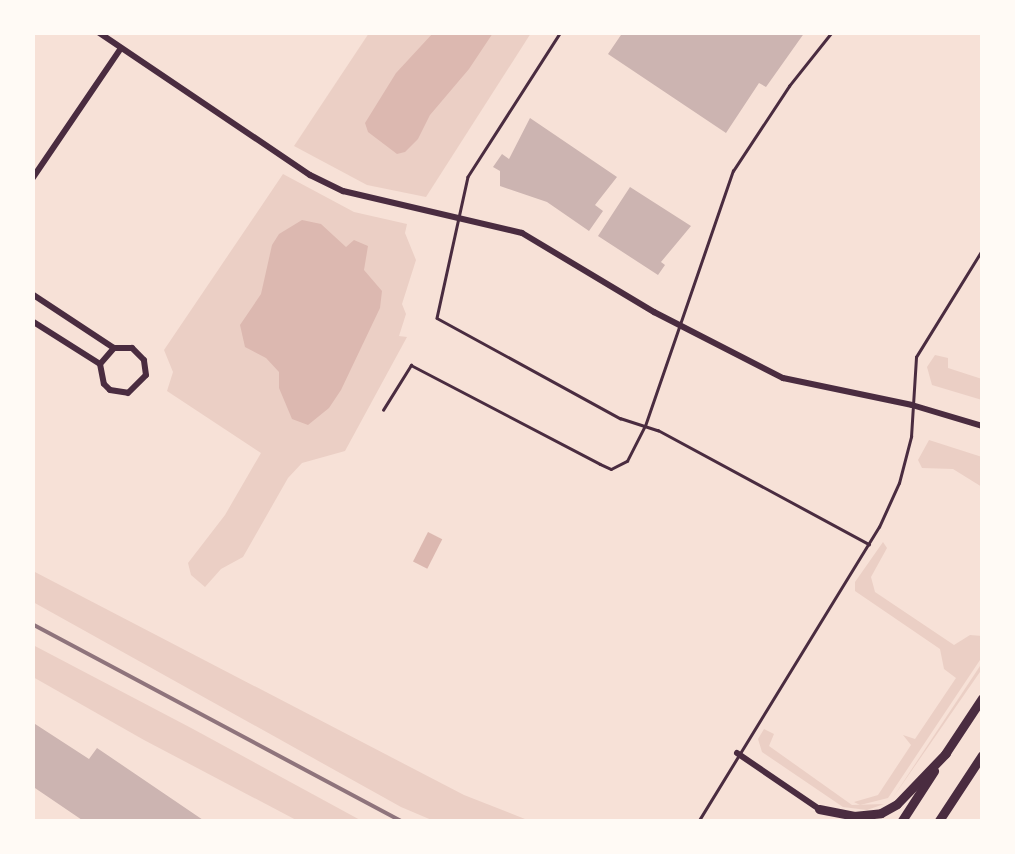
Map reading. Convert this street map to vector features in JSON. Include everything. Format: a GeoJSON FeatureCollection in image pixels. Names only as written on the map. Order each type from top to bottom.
{"type":"FeatureCollection","features":[{"type":"Feature","properties":{"kind":"main road"},"geometry":{"type":"LineString","coordinates":[[901,822],[982,698]]}},
{"type":"Feature","properties":{"kind":"main road"},"geometry":{"type":"LineString","coordinates":[[820,809],[854,816],[881,812],[897,804],[946,753]]}},
{"type":"Feature","properties":{"kind":"main road"},"geometry":{"type":"LineString","coordinates":[[938,822],[982,754]]}},
{"type":"Feature","properties":{"kind":"main road"},"geometry":{"type":"LineString","coordinates":[[820,809],[826,822]]}},
{"type":"Feature","properties":{"kind":"main road"},"geometry":{"type":"LineString","coordinates":[[820,809],[838,822]]}},
{"type":"Feature","properties":{"kind":"street"},"geometry":{"type":"LineString","coordinates":[[98,32],[326,183],[362,198],[459,217],[534,238],[757,368],[801,384],[912,405],[982,426]]}},
{"type":"Feature","properties":{"kind":"street"},"geometry":{"type":"LineString","coordinates":[[32,179],[121,48]]}},
{"type":"Feature","properties":{"kind":"street"},"geometry":{"type":"LineString","coordinates":[[32,294],[114,348],[139,352],[147,368],[143,384],[128,394],[110,390],[104,384],[100,364],[32,320]]}},
{"type":"Feature","properties":{"kind":"street"},"geometry":{"type":"LineString","coordinates":[[100,364],[114,348]]}},
{"type":"Feature","properties":{"kind":"street"},"geometry":{"type":"LineString","coordinates":[[736,752],[820,809]]}},
{"type":"Feature","properties":{"kind":"lane"},"geometry":{"type":"LineString","coordinates":[[561,32],[472,167],[437,318],[620,418],[645,426],[869,544]]}},
{"type":"Feature","properties":{"kind":"lane"},"geometry":{"type":"LineString","coordinates":[[383,410],[411,365],[611,469],[627,461],[645,426],[733,171],[789,86],[832,32]]}},
{"type":"Feature","properties":{"kind":"lane"},"geometry":{"type":"LineString","coordinates":[[698,822],[736,752],[869,544],[899,483],[911,438],[916,357],[982,250]]}},
{"type":"Feature","properties":{"kind":"shaded area"},"geometry":{"type":"Polygon","coordinates":[[[369,33],[531,33],[426,197],[367,185],[294,146],[369,33]]]}},
{"type":"Feature","properties":{"kind":"shaded area"},"geometry":{"type":"Polygon","coordinates":[[[433,33],[493,33],[430,115],[418,139],[405,152],[397,154],[368,132],[365,123],[396,73],[433,33]]]}},
{"type":"Feature","properties":{"kind":"shaded area"},"geometry":{"type":"Polygon","coordinates":[[[283,174],[354,212],[407,224],[405,233],[416,260],[402,304],[406,314],[399,336],[407,337],[345,451],[302,463],[288,478],[243,557],[221,569],[205,587],[191,575],[188,563],[225,515],[261,453],[167,391],[173,372],[164,350],[283,174]]]}},
{"type":"Feature","properties":{"kind":"shaded area"},"geometry":{"type":"Polygon","coordinates":[[[302,220],[321,224],[346,247],[354,240],[368,246],[364,270],[382,291],[380,308],[341,390],[329,408],[308,425],[292,419],[279,388],[279,372],[266,358],[245,347],[240,325],[261,294],[272,245],[279,234],[302,220]]]}},
{"type":"Feature","properties":{"kind":"shaded area"},"geometry":{"type":"Polygon","coordinates":[[[935,355],[948,358],[948,368],[982,379],[982,400],[932,385],[927,367],[935,355]]]}},
{"type":"Feature","properties":{"kind":"shaded area"},"geometry":{"type":"Polygon","coordinates":[[[929,440],[982,457],[982,487],[953,469],[922,468],[918,460],[929,440]]]}},
{"type":"Feature","properties":{"kind":"shaded area"},"geometry":{"type":"Polygon","coordinates":[[[428,532],[442,539],[427,569],[413,561],[428,532]]]}},
{"type":"Feature","properties":{"kind":"shaded area"},"geometry":{"type":"Polygon","coordinates":[[[883,542],[887,548],[871,577],[875,592],[954,645],[970,635],[982,636],[982,657],[888,798],[860,805],[854,802],[878,795],[911,745],[903,735],[915,739],[956,678],[944,669],[940,649],[855,591],[855,582],[883,542]]]}},
{"type":"Feature","properties":{"kind":"shaded area"},"geometry":{"type":"Polygon","coordinates":[[[33,571],[464,795],[530,821],[434,821],[401,807],[33,602],[33,571]]]}},
{"type":"Feature","properties":{"kind":"shaded area"},"geometry":{"type":"Polygon","coordinates":[[[33,645],[362,821],[298,821],[144,740],[33,677],[33,645]]]}},
{"type":"Feature","properties":{"kind":"shaded area"},"geometry":{"type":"Polygon","coordinates":[[[982,663],[982,669],[892,799],[982,663]]]}},
{"type":"Feature","properties":{"kind":"shaded area"},"geometry":{"type":"Polygon","coordinates":[[[764,729],[774,734],[769,746],[852,805],[884,804],[867,810],[843,807],[762,752],[758,739],[764,729]]]}},
{"type":"Feature","properties":{"kind":"building"},"geometry":{"type":"Polygon","coordinates":[[[623,32],[805,32],[766,87],[759,83],[726,133],[608,54],[623,32]]]}},
{"type":"Feature","properties":{"kind":"building"},"geometry":{"type":"Polygon","coordinates":[[[530,118],[617,177],[595,205],[603,211],[589,231],[547,202],[500,186],[500,171],[493,167],[502,154],[509,159],[530,118]]]}},
{"type":"Feature","properties":{"kind":"building"},"geometry":{"type":"Polygon","coordinates":[[[630,187],[691,226],[661,262],[665,265],[658,275],[598,236],[630,187]]]}},
{"type":"Feature","properties":{"kind":"building"},"geometry":{"type":"Polygon","coordinates":[[[32,722],[89,759],[97,748],[206,822],[85,822],[32,786],[32,722]]]}},
{"type":"Feature","properties":{"kind":"railway"},"geometry":{"type":"LineString","coordinates":[[32,624],[403,822]]}}]}
